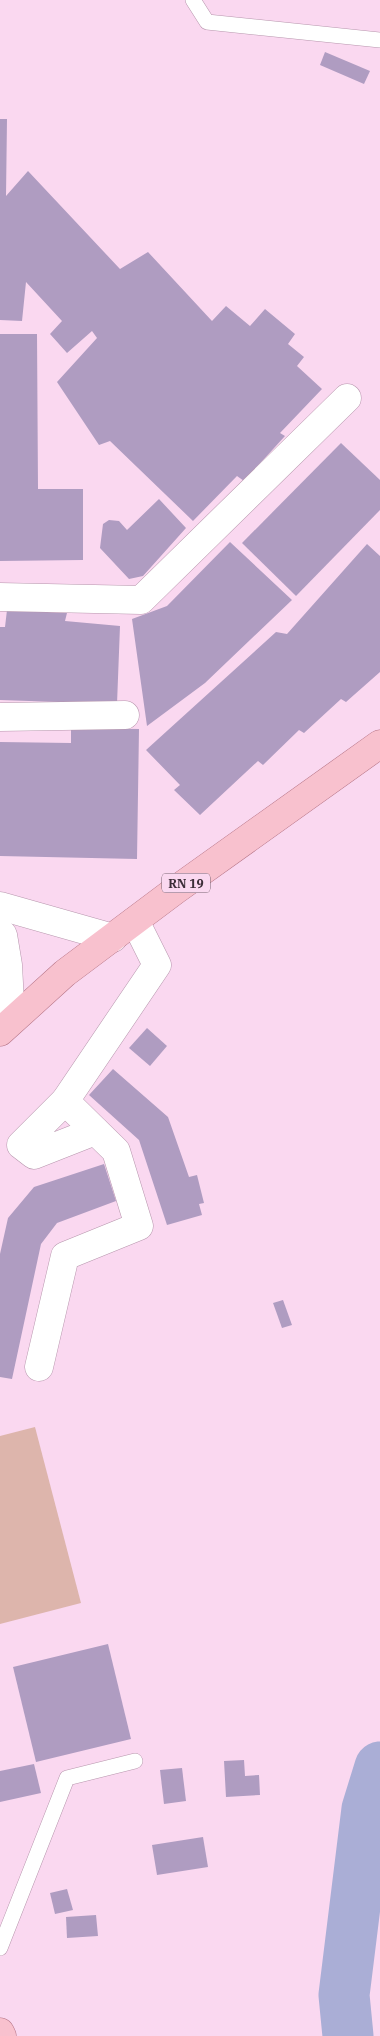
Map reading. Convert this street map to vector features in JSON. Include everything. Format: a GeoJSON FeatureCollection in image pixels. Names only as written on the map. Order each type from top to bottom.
{"type":"FeatureCollection","features":[{"type":"Feature","properties":{"kind":"main road","name":"RN 19"},"geometry":{"type":"LineString","coordinates":[[6,1027],[65,973],[380,744]]}},
{"type":"Feature","properties":{"kind":"main road"},"geometry":{"type":"LineString","coordinates":[[0,2032],[2,2036]]}},
{"type":"Feature","properties":{"kind":"street"},"geometry":{"type":"LineString","coordinates":[[0,597],[141,600],[347,398]]}},
{"type":"Feature","properties":{"kind":"street"},"geometry":{"type":"LineString","coordinates":[[0,717],[125,715]]}},
{"type":"Feature","properties":{"kind":"street"},"geometry":{"type":"LineString","coordinates":[[0,906],[113,938]]}},
{"type":"Feature","properties":{"kind":"street"},"geometry":{"type":"LineString","coordinates":[[95,1130],[34,1155],[21,1145],[65,1101],[156,965],[135,921]]}},
{"type":"Feature","properties":{"kind":"street"},"geometry":{"type":"LineString","coordinates":[[0,932],[3,935],[8,966],[5,992],[6,1027]]}},
{"type":"Feature","properties":{"kind":"street"},"geometry":{"type":"LineString","coordinates":[[39,1367],[65,1256],[139,1226],[116,1151],[65,1101]]}},
{"type":"Feature","properties":{"kind":"lane"},"geometry":{"type":"LineString","coordinates":[[193,0],[208,22],[380,40]]}},
{"type":"Feature","properties":{"kind":"lane"},"geometry":{"type":"LineString","coordinates":[[0,1948],[67,1778],[135,1761]]}},
{"type":"Feature","properties":{"kind":"shaded area"},"geometry":{"type":"Polygon","coordinates":[[[35,1427],[81,1603],[0,1624],[0,1436],[35,1427]]]}},
{"type":"Feature","properties":{"kind":"building"},"geometry":{"type":"Polygon","coordinates":[[[325,52],[370,71],[364,84],[320,65],[325,52]]]}},
{"type":"Feature","properties":{"kind":"building"},"geometry":{"type":"Polygon","coordinates":[[[0,119],[7,119],[6,196],[28,171],[120,269],[148,252],[212,321],[226,306],[250,326],[265,309],[295,334],[288,344],[304,357],[297,366],[322,389],[280,433],[285,436],[244,481],[237,476],[193,521],[110,441],[99,445],[57,382],[97,338],[92,331],[67,353],[50,334],[62,321],[26,282],[22,321],[0,320],[0,119]]]}},
{"type":"Feature","properties":{"kind":"building"},"geometry":{"type":"Polygon","coordinates":[[[0,334],[37,334],[38,489],[83,489],[83,560],[0,561],[0,334]]]}},
{"type":"Feature","properties":{"kind":"building"},"geometry":{"type":"Polygon","coordinates":[[[341,443],[380,480],[380,510],[296,596],[242,543],[341,443]]]}},
{"type":"Feature","properties":{"kind":"building"},"geometry":{"type":"Polygon","coordinates":[[[159,499],[186,528],[143,576],[129,579],[100,548],[103,524],[109,520],[119,521],[127,530],[159,499]]]}},
{"type":"Feature","properties":{"kind":"building"},"geometry":{"type":"Polygon","coordinates":[[[230,542],[292,600],[205,683],[147,726],[132,619],[167,606],[230,542]]]}},
{"type":"Feature","properties":{"kind":"building"},"geometry":{"type":"Polygon","coordinates":[[[367,544],[380,556],[380,672],[346,702],[341,699],[304,733],[299,730],[263,765],[258,761],[200,815],[174,790],[180,785],[146,750],[276,632],[287,634],[367,544]]]}},
{"type":"Feature","properties":{"kind":"building"},"geometry":{"type":"Polygon","coordinates":[[[7,610],[67,613],[65,621],[120,626],[117,704],[0,700],[0,627],[5,627],[7,610]]]}},
{"type":"Feature","properties":{"kind":"building"},"geometry":{"type":"Polygon","coordinates":[[[71,728],[139,729],[137,859],[0,856],[0,742],[71,743],[71,728]]]}},
{"type":"Feature","properties":{"kind":"building"},"geometry":{"type":"Polygon","coordinates":[[[147,1028],[167,1046],[150,1066],[129,1048],[147,1028]]]}},
{"type":"Feature","properties":{"kind":"building"},"geometry":{"type":"Polygon","coordinates":[[[113,1069],[168,1117],[189,1177],[197,1175],[204,1203],[199,1204],[202,1215],[167,1225],[139,1140],[89,1095],[113,1069]]]}},
{"type":"Feature","properties":{"kind":"building"},"geometry":{"type":"Polygon","coordinates":[[[104,1164],[116,1201],[57,1223],[41,1244],[12,1379],[0,1377],[0,1254],[8,1218],[34,1187],[104,1164]]]}},
{"type":"Feature","properties":{"kind":"building"},"geometry":{"type":"Polygon","coordinates":[[[283,1300],[292,1325],[282,1328],[273,1303],[283,1300]]]}},
{"type":"Feature","properties":{"kind":"building"},"geometry":{"type":"Polygon","coordinates":[[[108,1644],[131,1739],[36,1762],[13,1667],[108,1644]]]}},
{"type":"Feature","properties":{"kind":"building"},"geometry":{"type":"Polygon","coordinates":[[[244,1760],[245,1776],[259,1775],[260,1795],[226,1797],[224,1761],[244,1760]]]}},
{"type":"Feature","properties":{"kind":"building"},"geometry":{"type":"Polygon","coordinates":[[[34,1764],[41,1793],[0,1802],[0,1771],[34,1764]]]}},
{"type":"Feature","properties":{"kind":"building"},"geometry":{"type":"Polygon","coordinates":[[[182,1768],[186,1801],[164,1804],[160,1770],[182,1768]]]}},
{"type":"Feature","properties":{"kind":"building"},"geometry":{"type":"Polygon","coordinates":[[[203,1837],[208,1867],[157,1875],[152,1845],[203,1837]]]}},
{"type":"Feature","properties":{"kind":"building"},"geometry":{"type":"Polygon","coordinates":[[[67,1889],[73,1910],[55,1914],[50,1893],[67,1889]]]}},
{"type":"Feature","properties":{"kind":"building"},"geometry":{"type":"Polygon","coordinates":[[[96,1915],[98,1936],[67,1938],[66,1917],[96,1915]]]}},
{"type":"Feature","properties":{"kind":"waterway"},"geometry":{"type":"LineString","coordinates":[[348,2036],[344,1995],[367,1809],[380,1767]]}}]}
